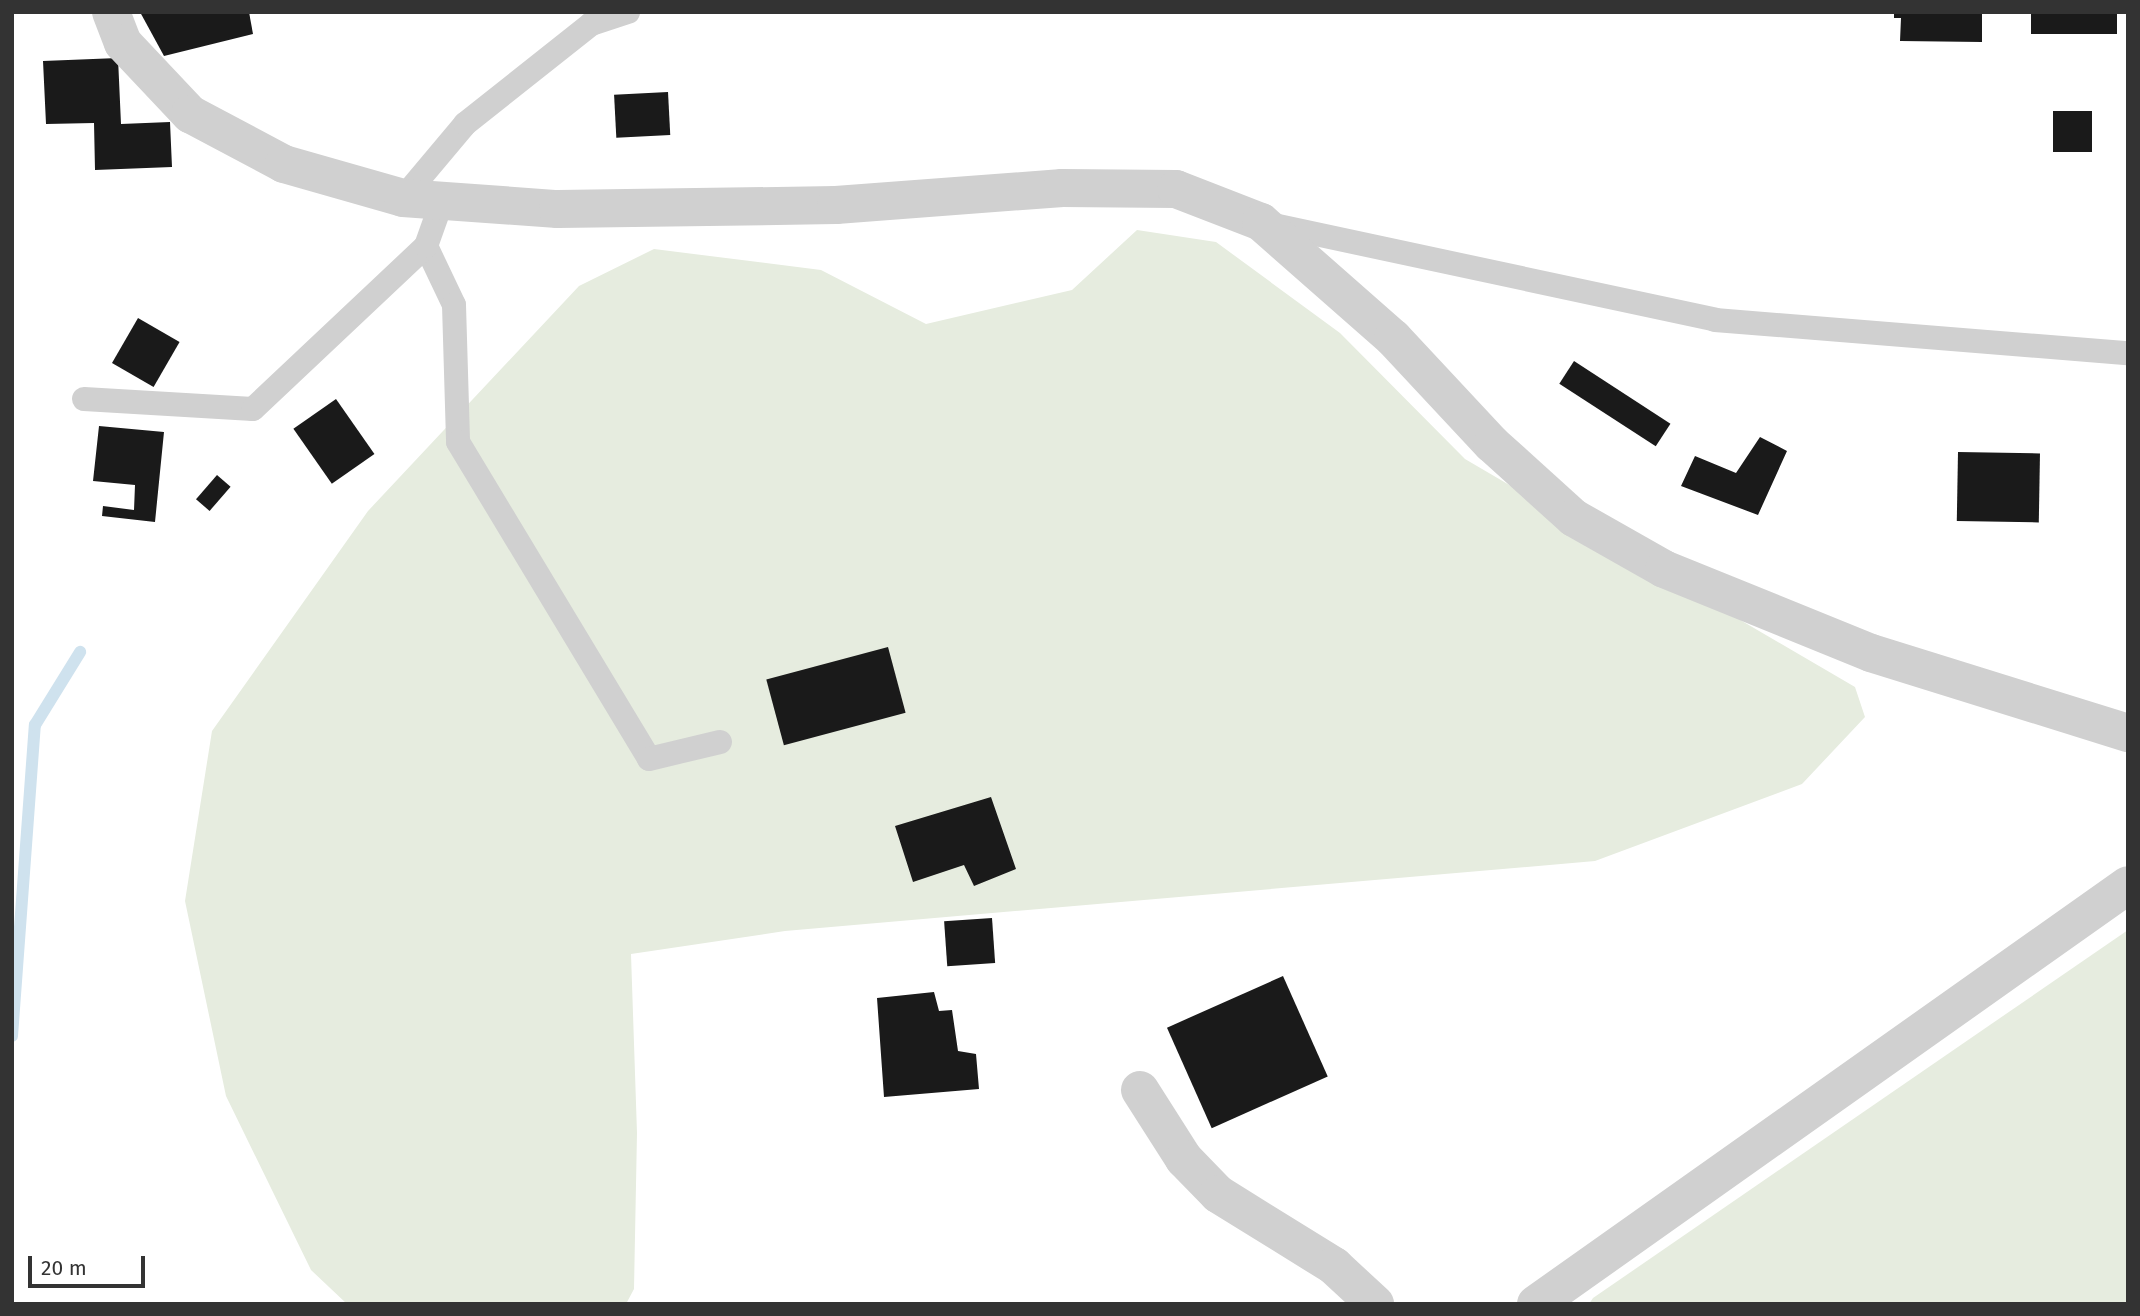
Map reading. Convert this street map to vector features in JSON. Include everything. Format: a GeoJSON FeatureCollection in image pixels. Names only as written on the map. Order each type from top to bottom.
{"type":"FeatureCollection","features":[{"type":"Feature","properties":{"kind":"street"},"geometry":{"type":"LineString","coordinates":[[111,12],[123,43],[190,114],[284,164],[403,198],[572,209],[836,205],[1062,188],[1176,189],[1261,222],[1393,338],[1492,444],[1574,518],[1664,569],[1871,653],[2128,733]]}},
{"type":"Feature","properties":{"kind":"street"},"geometry":{"type":"LineString","coordinates":[[1536,1304],[2128,885]]}},
{"type":"Feature","properties":{"kind":"street"},"geometry":{"type":"LineString","coordinates":[[1140,1090],[1184,1159],[1217,1194],[1334,1266],[1375,1304]]}},
{"type":"Feature","properties":{"kind":"lane"},"geometry":{"type":"LineString","coordinates":[[403,198],[465,124],[591,23],[628,12]]}},
{"type":"Feature","properties":{"kind":"lane"},"geometry":{"type":"LineString","coordinates":[[84,399],[253,410],[426,246],[442,201]]}},
{"type":"Feature","properties":{"kind":"lane"},"geometry":{"type":"LineString","coordinates":[[1261,222],[1715,320],[2128,353]]}},
{"type":"Feature","properties":{"kind":"lane"},"geometry":{"type":"LineString","coordinates":[[426,246],[454,305],[458,442],[649,760],[720,742]]}},
{"type":"Feature","properties":{"kind":"shaded area"},"geometry":{"type":"Polygon","coordinates":[[[1137,230],[1216,242],[1340,333],[1465,459],[1855,687],[1865,717],[1802,784],[1595,861],[785,931],[631,954],[637,1133],[634,1289],[626,1304],[347,1304],[311,1270],[226,1096],[185,901],[212,731],[368,511],[579,286],[654,249],[821,270],[926,324],[1072,290],[1137,230]]]}},
{"type":"Feature","properties":{"kind":"shaded area"},"geometry":{"type":"Polygon","coordinates":[[[2128,930],[2128,1304],[1589,1304],[1593,1298],[2128,930]]]}},
{"type":"Feature","properties":{"kind":"building"},"geometry":{"type":"Polygon","coordinates":[[[140,12],[249,12],[253,34],[164,56],[140,12]]]}},
{"type":"Feature","properties":{"kind":"building"},"geometry":{"type":"Polygon","coordinates":[[[1894,12],[1982,12],[1982,42],[1900,41],[1901,18],[1894,18],[1894,12]]]}},
{"type":"Feature","properties":{"kind":"building"},"geometry":{"type":"Polygon","coordinates":[[[2031,12],[2117,12],[2117,34],[2031,34],[2031,12]]]}},
{"type":"Feature","properties":{"kind":"building"},"geometry":{"type":"Polygon","coordinates":[[[118,58],[121,124],[170,122],[172,167],[95,170],[94,123],[46,124],[43,61],[118,58]]]}},
{"type":"Feature","properties":{"kind":"building"},"geometry":{"type":"Polygon","coordinates":[[[668,92],[670,135],[616,138],[614,95],[668,92]]]}},
{"type":"Feature","properties":{"kind":"building"},"geometry":{"type":"Polygon","coordinates":[[[2053,111],[2092,111],[2092,152],[2053,152],[2053,111]]]}},
{"type":"Feature","properties":{"kind":"building"},"geometry":{"type":"Polygon","coordinates":[[[138,318],[180,342],[154,387],[112,363],[138,318]]]}},
{"type":"Feature","properties":{"kind":"building"},"geometry":{"type":"Polygon","coordinates":[[[1574,361],[1670,424],[1656,446],[1559,384],[1574,361]]]}},
{"type":"Feature","properties":{"kind":"building"},"geometry":{"type":"Polygon","coordinates":[[[336,399],[374,454],[332,484],[293,429],[336,399]]]}},
{"type":"Feature","properties":{"kind":"building"},"geometry":{"type":"Polygon","coordinates":[[[99,426],[164,432],[155,522],[102,516],[103,506],[134,510],[135,485],[93,481],[99,426]]]}},
{"type":"Feature","properties":{"kind":"building"},"geometry":{"type":"Polygon","coordinates":[[[1760,437],[1787,451],[1758,515],[1681,486],[1695,456],[1736,473],[1760,437]]]}},
{"type":"Feature","properties":{"kind":"building"},"geometry":{"type":"Polygon","coordinates":[[[1958,452],[2040,453],[2039,522],[1957,521],[1958,452]]]}},
{"type":"Feature","properties":{"kind":"building"},"geometry":{"type":"Polygon","coordinates":[[[217,475],[231,487],[210,511],[196,499],[217,475]]]}},
{"type":"Feature","properties":{"kind":"building"},"geometry":{"type":"Polygon","coordinates":[[[888,647],[906,713],[784,745],[766,680],[888,647]]]}},
{"type":"Feature","properties":{"kind":"building"},"geometry":{"type":"Polygon","coordinates":[[[991,797],[1016,869],[974,886],[964,865],[913,882],[895,826],[991,797]]]}},
{"type":"Feature","properties":{"kind":"building"},"geometry":{"type":"Polygon","coordinates":[[[992,918],[995,963],[947,966],[944,921],[992,918]]]}},
{"type":"Feature","properties":{"kind":"building"},"geometry":{"type":"Polygon","coordinates":[[[1283,976],[1328,1076],[1212,1128],[1167,1028],[1283,976]]]}},
{"type":"Feature","properties":{"kind":"building"},"geometry":{"type":"Polygon","coordinates":[[[934,992],[939,1011],[952,1010],[958,1051],[976,1054],[979,1089],[884,1097],[877,998],[934,992]]]}},
{"type":"Feature","properties":{"kind":"waterway"},"geometry":{"type":"LineString","coordinates":[[12,1036],[35,725],[80,652]]}}]}
